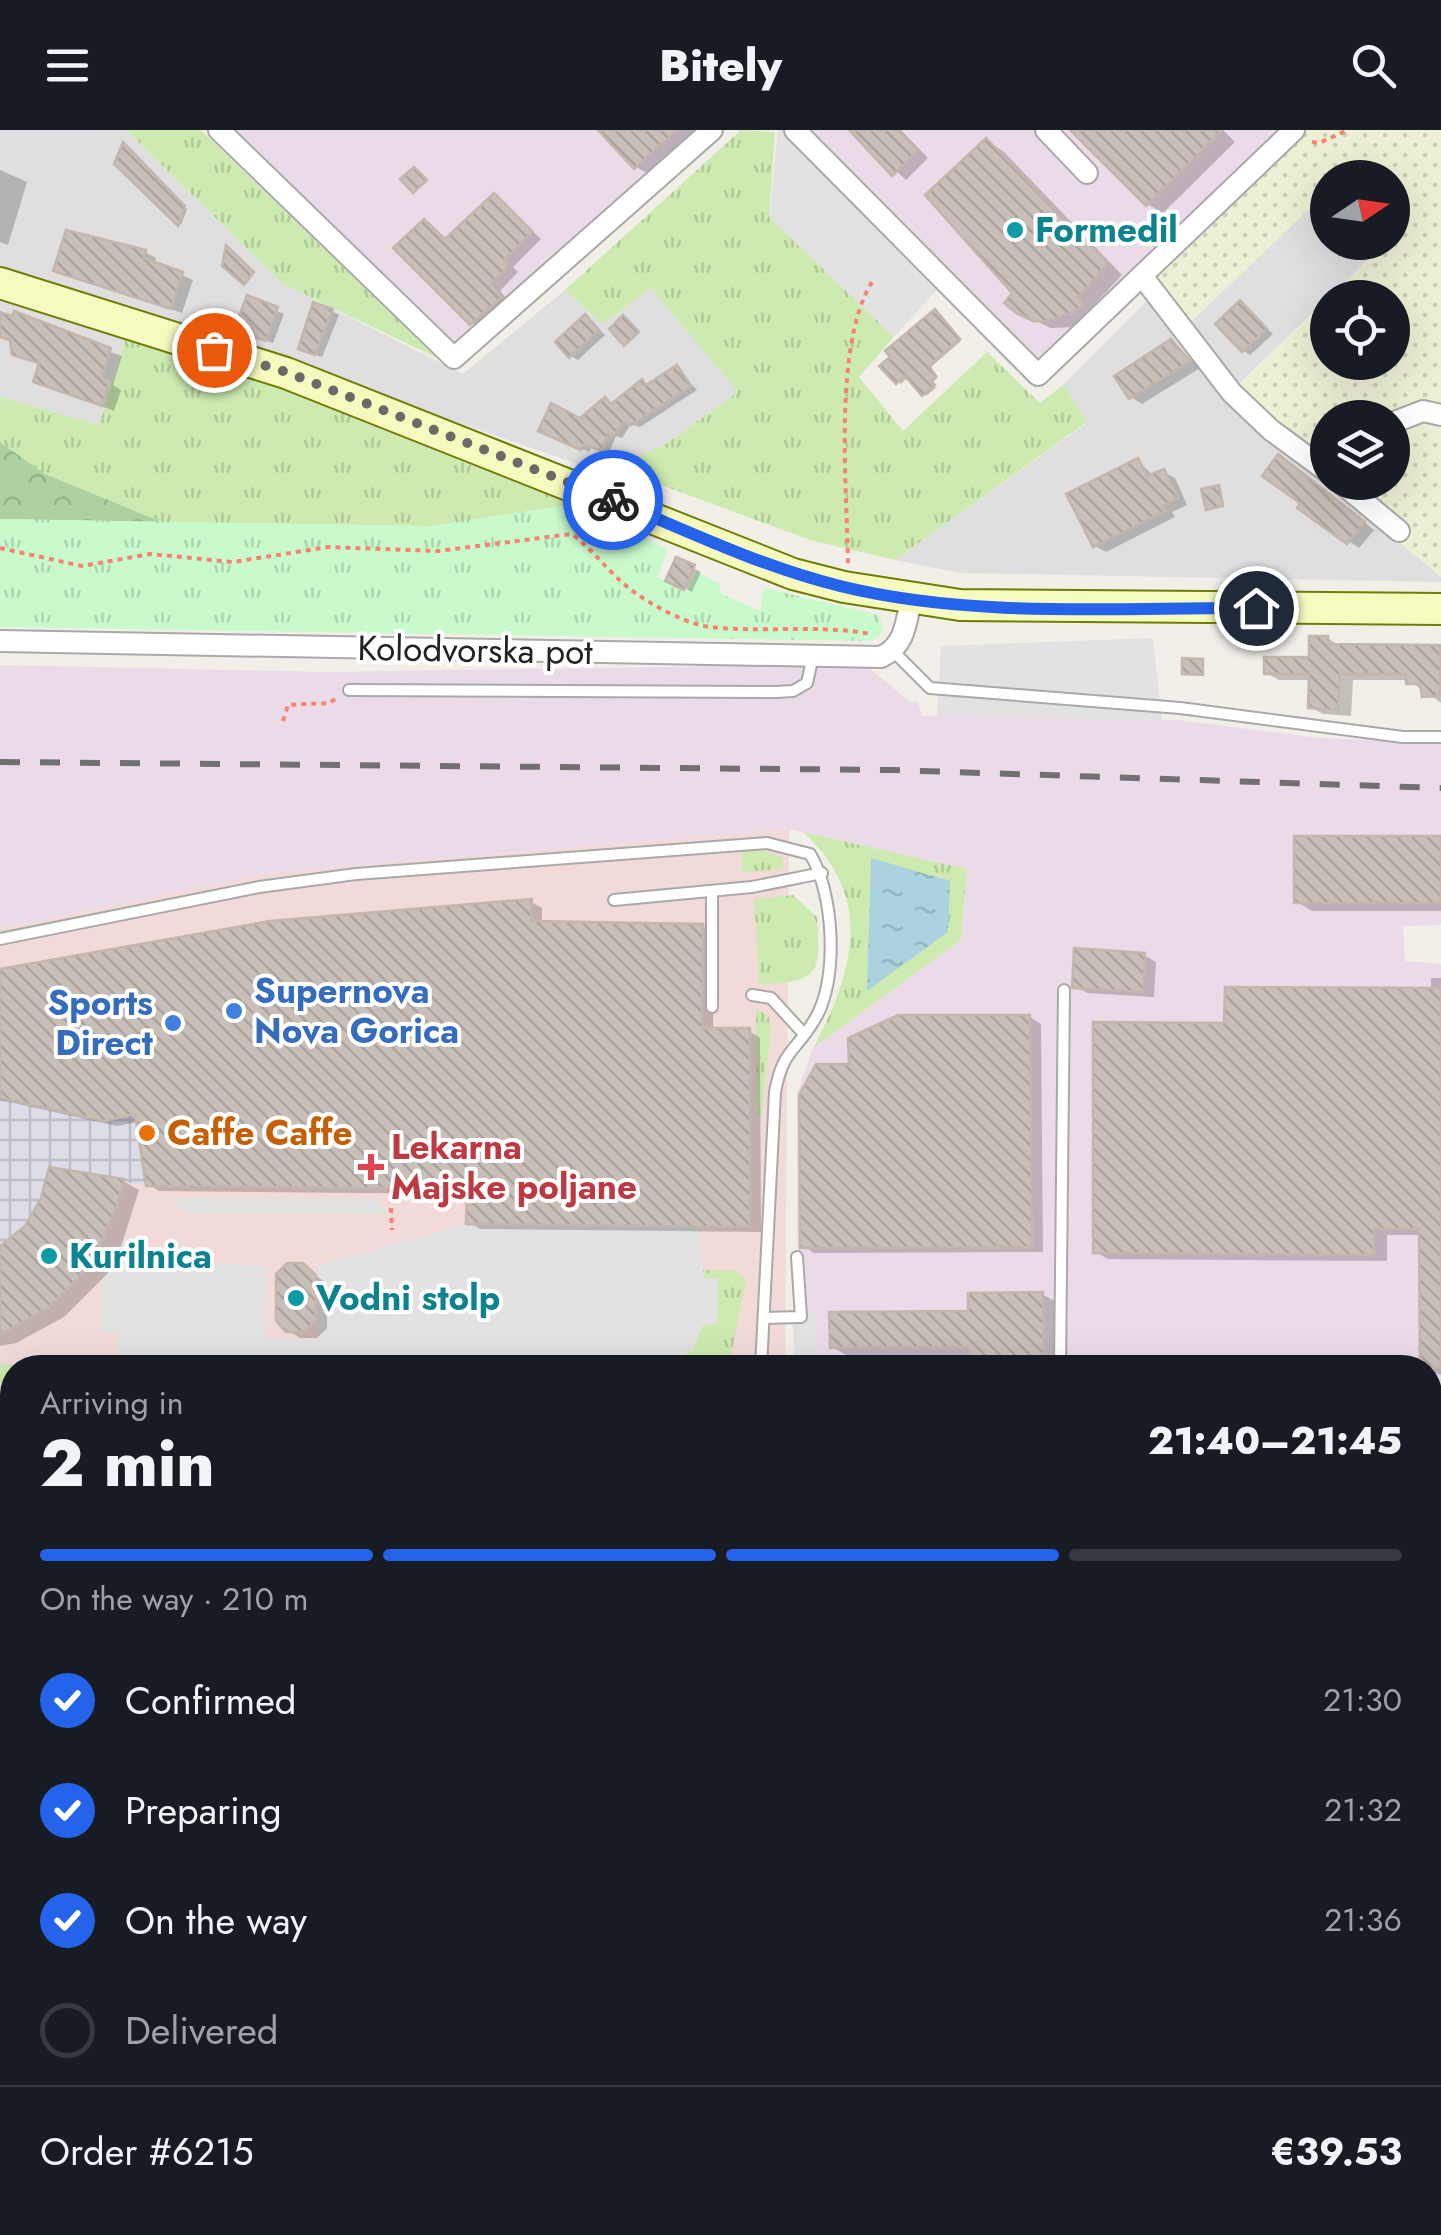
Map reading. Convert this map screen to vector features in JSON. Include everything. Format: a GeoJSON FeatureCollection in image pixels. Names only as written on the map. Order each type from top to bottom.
{"type":"FeatureCollection","features":[{"type":"Feature","properties":{"kind":"main road"},"geometry":{"type":"LineString","coordinates":[[0,282],[286,372],[793,574],[911,600],[960,605],[1441,609]]}},
{"type":"Feature","properties":{"kind":"street"},"geometry":{"type":"LineString","coordinates":[[219,130],[454,358],[712,130]]}},
{"type":"Feature","properties":{"kind":"street"},"geometry":{"type":"LineString","coordinates":[[796,130],[1038,374],[1295,131]]}},
{"type":"Feature","properties":{"kind":"street"},"geometry":{"type":"LineString","coordinates":[[1046,130],[1087,173]]}},
{"type":"Feature","properties":{"kind":"street"},"geometry":{"type":"LineString","coordinates":[[1142,276],[1232,393],[1270,430],[1310,459]]}},
{"type":"Feature","properties":{"kind":"street"},"geometry":{"type":"LineString","coordinates":[[1410,416],[1422,411],[1441,415]]}},
{"type":"Feature","properties":{"kind":"street"},"geometry":{"type":"LineString","coordinates":[[1362,500],[1399,531]]}},
{"type":"Feature","properties":{"kind":"street"},"geometry":{"type":"LineString","coordinates":[[897,646],[911,600]]}},
{"type":"Feature","properties":{"kind":"street","name":"Kolodvorska pot"},"geometry":{"type":"LineString","coordinates":[[0,642],[881,657],[897,646]]}},
{"type":"Feature","properties":{"kind":"lane"},"geometry":{"type":"LineString","coordinates":[[897,646],[930,688],[1180,708],[1403,736],[1441,737]]}},
{"type":"Feature","properties":{"kind":"lane"},"geometry":{"type":"LineString","coordinates":[[349,690],[776,692],[807,683],[813,656]]}},
{"type":"Feature","properties":{"kind":"lane"},"geometry":{"type":"LineString","coordinates":[[0,939],[260,888],[464,865],[767,843],[810,854],[822,873],[828,899],[829,957],[817,1017],[781,1061],[775,1092],[762,1355]]}},
{"type":"Feature","properties":{"kind":"lane"},"geometry":{"type":"LineString","coordinates":[[614,900],[712,891],[822,873]]}},
{"type":"Feature","properties":{"kind":"lane"},"geometry":{"type":"LineString","coordinates":[[712,891],[712,1008]]}},
{"type":"Feature","properties":{"kind":"lane"},"geometry":{"type":"LineString","coordinates":[[1060,1355],[1064,990]]}},
{"type":"Feature","properties":{"kind":"lane"},"geometry":{"type":"LineString","coordinates":[[752,996],[771,998],[804,1034]]}},
{"type":"Feature","properties":{"kind":"lane"},"geometry":{"type":"LineString","coordinates":[[764,1318],[800,1317],[796,1257]]}},
{"type":"Feature","properties":{"kind":"path"},"geometry":{"type":"LineString","coordinates":[[1295,131],[1319,144],[1348,130]]}},
{"type":"Feature","properties":{"kind":"path"},"geometry":{"type":"LineString","coordinates":[[848,568],[846,411],[858,305],[872,282]]}},
{"type":"Feature","properties":{"kind":"path"},"geometry":{"type":"LineString","coordinates":[[0,548],[82,566],[150,554],[233,562],[328,547],[438,551],[572,534],[590,548],[604,568],[641,598],[706,627],[830,626],[897,646]]}},
{"type":"Feature","properties":{"kind":"path"},"geometry":{"type":"LineString","coordinates":[[283,721],[288,705],[329,704],[349,690]]}},
{"type":"Feature","properties":{"kind":"path"},"geometry":{"type":"LineString","coordinates":[[390,1188],[392,1230]]}},
{"type":"Feature","properties":{"kind":"shaded area"},"geometry":{"type":"Polygon","coordinates":[[[0,130],[126,130],[283,284],[463,374],[565,290],[602,324],[651,288],[739,392],[663,446],[605,473],[133,312],[99,425],[0,397],[0,130]]]}},
{"type":"Feature","properties":{"kind":"shaded area"},"geometry":{"type":"Polygon","coordinates":[[[219,130],[712,130],[454,358],[219,130]]]}},
{"type":"Feature","properties":{"kind":"shaded area"},"geometry":{"type":"Polygon","coordinates":[[[778,130],[795,130],[945,281],[894,337],[769,217],[778,130]]]}},
{"type":"Feature","properties":{"kind":"shaded area"},"geometry":{"type":"Polygon","coordinates":[[[795,130],[1297,130],[1038,375],[795,130]]]}},
{"type":"Feature","properties":{"kind":"shaded area"},"geometry":{"type":"Polygon","coordinates":[[[1297,130],[1441,130],[1441,415],[1410,416],[1410,400],[1310,400],[1310,454],[1232,393],[1310,317],[1310,380],[1410,380],[1410,280],[1348,280],[1369,260],[1410,260],[1410,160],[1310,160],[1310,208],[1183,330],[1142,276],[1297,130]]]}},
{"type":"Feature","properties":{"kind":"shaded area"},"geometry":{"type":"Polygon","coordinates":[[[1310,208],[1310,260],[1368,260],[1347,280],[1310,280],[1310,315],[1225,397],[1310,468],[1310,500],[1349,500],[1441,577],[1441,582],[961,573],[895,560],[1087,423],[1064,384],[1146,302],[1176,334],[1310,208]]]}},
{"type":"Feature","properties":{"kind":"shaded area"},"geometry":{"type":"Polygon","coordinates":[[[1414,422],[1441,428],[1441,577],[1402,544],[1409,527],[1378,500],[1410,500],[1410,425],[1414,422]]]}},
{"type":"Feature","properties":{"kind":"shaded area"},"geometry":{"type":"Polygon","coordinates":[[[1153,638],[1162,720],[937,717],[941,646],[1153,638]]]}},
{"type":"Feature","properties":{"kind":"shaded area"},"geometry":{"type":"Polygon","coordinates":[[[864,664],[909,701],[918,702],[922,716],[1178,720],[1320,738],[1441,743],[1441,925],[1403,926],[1405,961],[1441,964],[1441,1355],[805,1355],[797,1235],[797,1093],[813,1048],[961,940],[967,869],[789,829],[266,873],[0,929],[0,665],[328,672],[864,664]]]}},
{"type":"Feature","properties":{"kind":"shaded area"},"geometry":{"type":"Polygon","coordinates":[[[789,829],[785,1355],[0,1355],[0,929],[266,873],[789,829]]]}},
{"type":"Feature","properties":{"kind":"shaded area"},"geometry":{"type":"Polygon","coordinates":[[[130,1053],[146,1186],[49,1167],[41,1198],[25,1226],[0,1246],[0,1083],[130,1053]]]}},
{"type":"Feature","properties":{"kind":"shaded area"},"geometry":{"type":"Polygon","coordinates":[[[172,1198],[375,1199],[389,1214],[185,1214],[172,1198]]]}},
{"type":"Feature","properties":{"kind":"shaded area"},"geometry":{"type":"Polygon","coordinates":[[[467,1224],[699,1226],[703,1278],[718,1278],[717,1324],[703,1325],[693,1350],[682,1355],[118,1355],[117,1334],[100,1331],[102,1262],[143,1260],[266,1266],[265,1340],[318,1339],[318,1265],[467,1224]]]}},
{"type":"Feature","properties":{"kind":"shaded area"},"geometry":{"type":"Polygon","coordinates":[[[816,1313],[817,1355],[795,1355],[792,1315],[816,1313]]]}},
{"type":"Feature","properties":{"kind":"green space"},"geometry":{"type":"Polygon","coordinates":[[[126,130],[201,130],[437,358],[283,284],[126,130]]]}},
{"type":"Feature","properties":{"kind":"green space"},"geometry":{"type":"Polygon","coordinates":[[[741,130],[775,132],[769,217],[894,337],[859,377],[903,431],[987,352],[1040,403],[1064,384],[1087,422],[895,560],[813,541],[612,467],[663,446],[738,392],[651,288],[602,324],[565,290],[741,130]]]}},
{"type":"Feature","properties":{"kind":"green space"},"geometry":{"type":"Polygon","coordinates":[[[126,337],[361,414],[575,504],[431,526],[162,522],[45,474],[0,442],[0,397],[99,425],[126,337]]]}},
{"type":"Feature","properties":{"kind":"green space"},"geometry":{"type":"Polygon","coordinates":[[[0,442],[45,474],[162,522],[0,519],[0,442]]]}},
{"type":"Feature","properties":{"kind":"green space"},"geometry":{"type":"Polygon","coordinates":[[[575,504],[595,508],[667,550],[658,577],[687,592],[696,571],[718,583],[723,595],[760,611],[764,588],[879,615],[884,631],[872,641],[0,627],[0,519],[431,526],[575,504]]]}},
{"type":"Feature","properties":{"kind":"green space"},"geometry":{"type":"Polygon","coordinates":[[[803,832],[967,869],[961,940],[813,1048],[847,963],[849,909],[841,882],[826,857],[803,832]]]}},
{"type":"Feature","properties":{"kind":"green space"},"geometry":{"type":"Polygon","coordinates":[[[765,851],[783,858],[783,869],[742,872],[742,852],[765,851]]]}},
{"type":"Feature","properties":{"kind":"green space"},"geometry":{"type":"Polygon","coordinates":[[[793,895],[817,917],[816,964],[804,978],[759,985],[754,899],[793,895]]]}},
{"type":"Feature","properties":{"kind":"green space"},"geometry":{"type":"Polygon","coordinates":[[[756,1008],[769,1017],[771,1030],[761,1116],[757,1116],[756,1008]]]}},
{"type":"Feature","properties":{"kind":"green space"},"geometry":{"type":"Polygon","coordinates":[[[703,1270],[737,1271],[746,1281],[731,1355],[675,1355],[690,1344],[704,1321],[717,1278],[704,1278],[703,1270]]]}},
{"type":"Feature","properties":{"kind":"water"},"geometry":{"type":"Polygon","coordinates":[[[871,858],[950,881],[948,932],[867,991],[871,858]]]}},
{"type":"Feature","properties":{"kind":"building"},"geometry":{"type":"Polygon","coordinates":[[[598,130],[677,130],[634,169],[598,130]]]}},
{"type":"Feature","properties":{"kind":"building"},"geometry":{"type":"Polygon","coordinates":[[[849,130],[898,130],[918,151],[892,176],[849,130]]]}},
{"type":"Feature","properties":{"kind":"building"},"geometry":{"type":"Polygon","coordinates":[[[1070,130],[1222,130],[1146,206],[1070,130]]]}},
{"type":"Feature","properties":{"kind":"building","name":"Formedil"},"geometry":{"type":"Polygon","coordinates":[[[986,138],[1108,264],[1078,297],[1084,305],[1074,312],[1046,321],[1033,321],[1016,313],[1004,303],[1012,293],[925,195],[986,138]]]}},
{"type":"Feature","properties":{"kind":"building"},"geometry":{"type":"Polygon","coordinates":[[[123,142],[185,206],[178,226],[114,164],[123,142]]]}},
{"type":"Feature","properties":{"kind":"building"},"geometry":{"type":"Polygon","coordinates":[[[414,167],[427,180],[413,193],[400,179],[414,167]]]}},
{"type":"Feature","properties":{"kind":"building"},"geometry":{"type":"Polygon","coordinates":[[[494,193],[533,232],[504,260],[509,265],[491,284],[502,297],[470,325],[393,248],[424,219],[445,239],[494,193]]]}},
{"type":"Feature","properties":{"kind":"building"},"geometry":{"type":"Polygon","coordinates":[[[66,230],[146,250],[144,258],[183,272],[171,309],[53,271],[66,230]]]}},
{"type":"Feature","properties":{"kind":"building"},"geometry":{"type":"Polygon","coordinates":[[[226,245],[254,272],[244,285],[222,266],[226,245]]]}},
{"type":"Feature","properties":{"kind":"building"},"geometry":{"type":"Polygon","coordinates":[[[247,295],[278,307],[266,341],[234,330],[247,295]]]}},
{"type":"Feature","properties":{"kind":"building"},"geometry":{"type":"Polygon","coordinates":[[[1240,300],[1267,329],[1242,352],[1215,324],[1240,300]]]}},
{"type":"Feature","properties":{"kind":"building"},"geometry":{"type":"Polygon","coordinates":[[[313,302],[333,309],[315,355],[298,349],[313,302]]]}},
{"type":"Feature","properties":{"kind":"building"},"geometry":{"type":"Polygon","coordinates":[[[935,309],[960,339],[929,366],[936,376],[931,381],[935,385],[922,396],[905,376],[896,384],[879,366],[890,357],[885,351],[935,309]]]}},
{"type":"Feature","properties":{"kind":"building"},"geometry":{"type":"Polygon","coordinates":[[[14,311],[111,348],[102,378],[110,381],[102,406],[33,382],[39,363],[12,355],[10,340],[0,337],[0,312],[12,316],[14,311]]]}},
{"type":"Feature","properties":{"kind":"building"},"geometry":{"type":"Polygon","coordinates":[[[585,314],[599,330],[569,358],[555,342],[585,314]]]}},
{"type":"Feature","properties":{"kind":"building"},"geometry":{"type":"Polygon","coordinates":[[[623,315],[639,332],[624,346],[609,329],[623,315]]]}},
{"type":"Feature","properties":{"kind":"building"},"geometry":{"type":"Polygon","coordinates":[[[1171,339],[1190,361],[1129,399],[1114,376],[1171,339]]]}},
{"type":"Feature","properties":{"kind":"building"},"geometry":{"type":"Polygon","coordinates":[[[677,365],[691,386],[631,425],[623,422],[614,436],[608,434],[602,451],[584,444],[581,450],[538,431],[551,403],[580,418],[605,397],[611,404],[642,379],[646,385],[677,365]]]}},
{"type":"Feature","properties":{"kind":"building"},"geometry":{"type":"Polygon","coordinates":[[[1278,454],[1310,479],[1310,500],[1337,500],[1365,522],[1347,544],[1297,508],[1300,503],[1262,476],[1278,454]]]}},
{"type":"Feature","properties":{"kind":"building"},"geometry":{"type":"Polygon","coordinates":[[[1138,458],[1147,476],[1164,469],[1178,498],[1162,506],[1165,511],[1093,547],[1066,494],[1138,458]]]}},
{"type":"Feature","properties":{"kind":"building"},"geometry":{"type":"Polygon","coordinates":[[[1219,485],[1223,506],[1206,510],[1201,489],[1219,485]]]}},
{"type":"Feature","properties":{"kind":"building"},"geometry":{"type":"Polygon","coordinates":[[[676,557],[695,565],[684,590],[665,581],[676,557]]]}},
{"type":"Feature","properties":{"kind":"building"},"geometry":{"type":"Polygon","coordinates":[[[1309,636],[1328,636],[1328,644],[1441,645],[1440,696],[1422,697],[1420,684],[1406,684],[1406,674],[1340,674],[1338,710],[1308,708],[1309,674],[1264,674],[1264,657],[1309,657],[1309,636]]]}},
{"type":"Feature","properties":{"kind":"building"},"geometry":{"type":"Polygon","coordinates":[[[1182,658],[1203,659],[1203,675],[1182,674],[1182,658]]]}},
{"type":"Feature","properties":{"kind":"building"},"geometry":{"type":"Polygon","coordinates":[[[1294,836],[1441,836],[1441,903],[1294,903],[1294,836]]]}},
{"type":"Feature","properties":{"kind":"building"},"geometry":{"type":"Polygon","coordinates":[[[532,899],[531,921],[703,924],[702,1028],[750,1028],[750,1227],[466,1224],[467,1189],[146,1186],[135,1114],[104,1121],[0,1098],[0,969],[270,921],[532,899]]]}},
{"type":"Feature","properties":{"kind":"building"},"geometry":{"type":"Polygon","coordinates":[[[1074,948],[1145,953],[1143,992],[1072,988],[1074,948]]]}},
{"type":"Feature","properties":{"kind":"building"},"geometry":{"type":"Polygon","coordinates":[[[1225,987],[1441,988],[1441,1355],[1420,1355],[1419,1229],[1374,1229],[1374,1255],[1093,1253],[1093,1022],[1224,1023],[1225,987]]]}},
{"type":"Feature","properties":{"kind":"building"},"geometry":{"type":"Polygon","coordinates":[[[898,1015],[1030,1015],[1032,1247],[800,1248],[799,1095],[816,1064],[849,1064],[848,1038],[898,1015]]]}},
{"type":"Feature","properties":{"kind":"building","name":"Kurilnica"},"geometry":{"type":"Polygon","coordinates":[[[49,1167],[124,1179],[118,1203],[92,1264],[48,1308],[0,1335],[0,1246],[25,1226],[41,1198],[49,1167]]]}},
{"type":"Feature","properties":{"kind":"building","name":"Vodni stolp"},"geometry":{"type":"Polygon","coordinates":[[[287,1263],[303,1263],[316,1275],[316,1321],[304,1332],[286,1332],[276,1321],[276,1274],[287,1263]]]}},
{"type":"Feature","properties":{"kind":"building"},"geometry":{"type":"Polygon","coordinates":[[[1043,1292],[1044,1355],[969,1355],[969,1347],[830,1348],[829,1312],[968,1311],[968,1293],[1043,1292]]]}},
{"type":"Feature","properties":{"kind":"railway"},"geometry":{"type":"LineString","coordinates":[[0,762],[891,770],[1441,788]]}},
{"type":"Feature","properties":{"kind":"way so far"},"geometry":{"type":"LineString","coordinates":[[214,350],[286,372],[613,500]]}},
{"type":"Feature","properties":{"kind":"place","name":"Formedil"},"geometry":{"type":"Point","coordinates":[1015,230]}},
{"type":"Feature","properties":{"kind":"place","name":"Supernova Nova Gorica"},"geometry":{"type":"Point","coordinates":[234,1011]}},
{"type":"Feature","properties":{"kind":"place","name":"Sports Direct"},"geometry":{"type":"Point","coordinates":[173,1023]}},
{"type":"Feature","properties":{"kind":"place","name":"Caffe Caffe"},"geometry":{"type":"Point","coordinates":[147,1133]}},
{"type":"Feature","properties":{"kind":"place","name":"Lekarna Majske poljane"},"geometry":{"type":"Point","coordinates":[371,1167]}},
{"type":"Feature","properties":{"kind":"place","name":"Kurilnica"},"geometry":{"type":"Point","coordinates":[49,1256]}},
{"type":"Feature","properties":{"kind":"place","name":"Vodni stolp"},"geometry":{"type":"Point","coordinates":[296,1298]}},
{"type":"Feature","properties":{"kind":"route"},"geometry":{"type":"LineString","coordinates":[[613,500],[793,574],[911,600],[960,605],[1256,608]]}}]}
